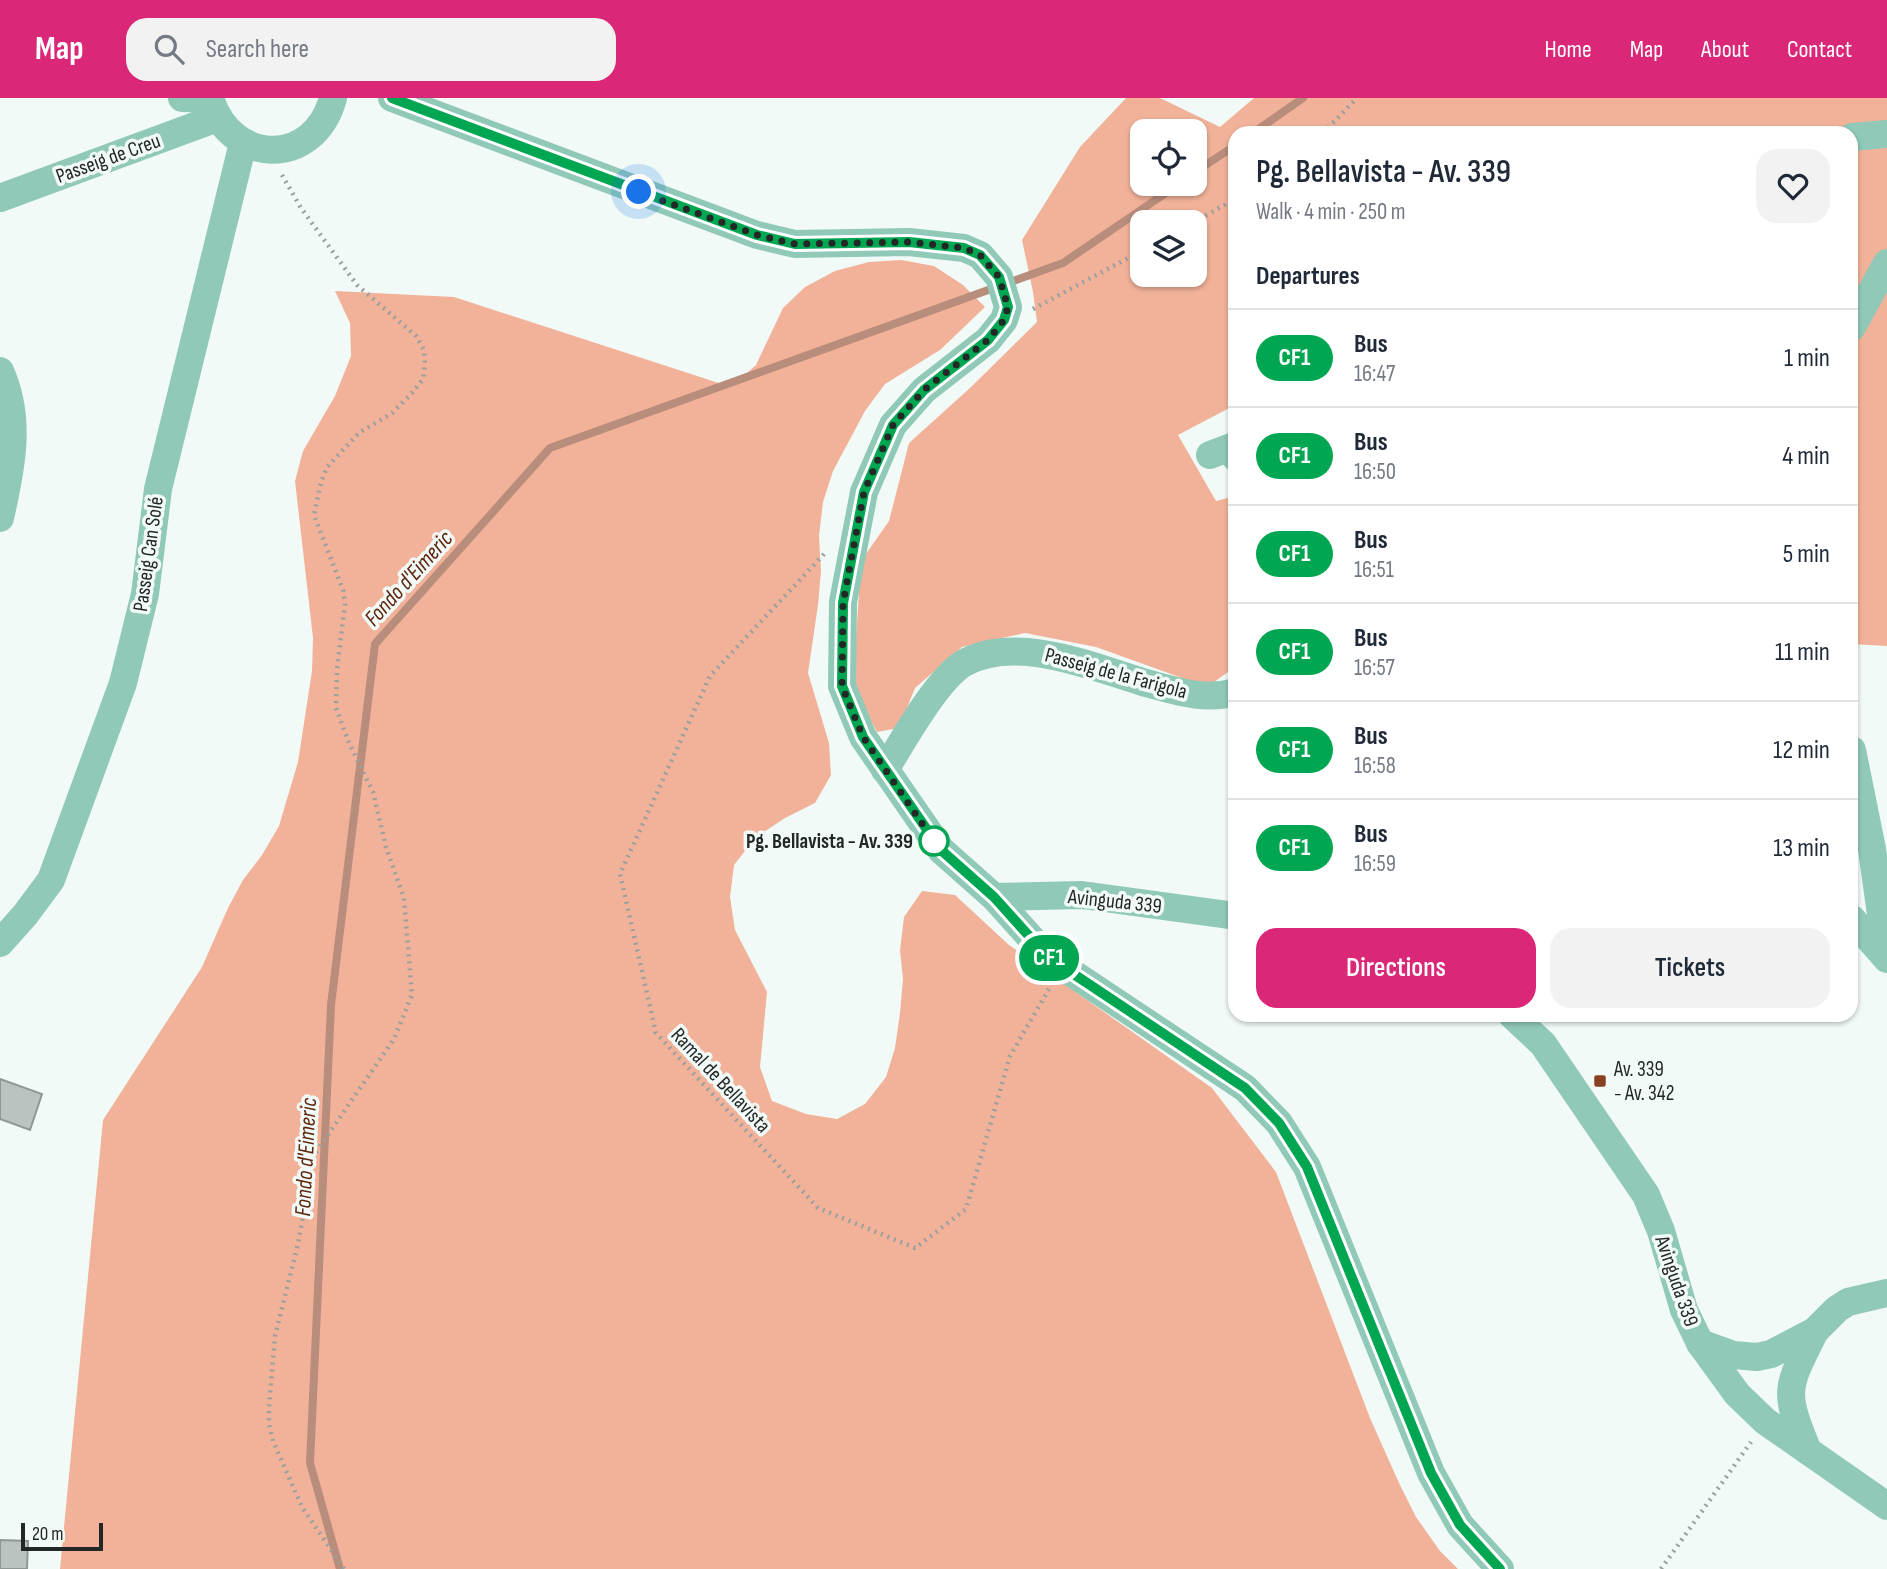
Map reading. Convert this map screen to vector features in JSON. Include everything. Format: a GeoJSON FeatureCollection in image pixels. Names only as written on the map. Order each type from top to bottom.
{"type":"FeatureCollection","features":[{"type":"Feature","properties":{"kind":"street"},"geometry":{"type":"LineString","coordinates":[[182,98],[212,105],[228,132],[255,147],[289,148],[310,137],[325,121],[333,98]]}},
{"type":"Feature","properties":{"kind":"street"},"geometry":{"type":"LineString","coordinates":[[392,98],[757,235],[795,244],[909,242],[964,248],[980,255],[1002,285],[1008,307],[1004,320],[988,340],[924,390],[893,425],[864,492],[858,518],[843,603],[842,686],[863,737],[941,850],[994,897],[1048,957],[1245,1088],[1279,1123],[1307,1167],[1431,1473],[1460,1525],[1500,1569]]}},
{"type":"Feature","properties":{"kind":"street","name":"Passeig de Creu"},"geometry":{"type":"LineString","coordinates":[[0,198],[212,105]]}},
{"type":"Feature","properties":{"kind":"street"},"geometry":{"type":"LineString","coordinates":[[1858,136],[1887,134]]}},
{"type":"Feature","properties":{"kind":"street","name":"Passeig Can Solé"},"geometry":{"type":"LineString","coordinates":[[0,943],[51,880],[124,683],[145,594],[158,489],[255,147]]}},
{"type":"Feature","properties":{"kind":"street"},"geometry":{"type":"LineString","coordinates":[[1858,316],[1887,263]]}},
{"type":"Feature","properties":{"kind":"street"},"geometry":{"type":"LineString","coordinates":[[0,372],[5,382],[13,419],[12,467],[0,518]]}},
{"type":"Feature","properties":{"kind":"street","name":"Passeig de la Farigola"},"geometry":{"type":"LineString","coordinates":[[885,770],[935,692],[964,663],[1001,652],[1037,651],[1188,695],[1228,694]]}},
{"type":"Feature","properties":{"kind":"street"},"geometry":{"type":"LineString","coordinates":[[1858,781],[1887,959]]}},
{"type":"Feature","properties":{"kind":"street","name":"Avinguda 339"},"geometry":{"type":"LineString","coordinates":[[994,897],[1082,895],[1228,915]]}},
{"type":"Feature","properties":{"kind":"street"},"geometry":{"type":"LineString","coordinates":[[1858,926],[1887,959]]}},
{"type":"Feature","properties":{"kind":"street","name":"Avinguda 339"},"geometry":{"type":"LineString","coordinates":[[1519,1022],[1543,1044],[1646,1195],[1661,1231],[1684,1310],[1700,1342],[1737,1394],[1765,1421],[1887,1506]]}},
{"type":"Feature","properties":{"kind":"street"},"geometry":{"type":"LineString","coordinates":[[1700,1342],[1733,1354],[1757,1357],[1771,1354],[1815,1331],[1837,1309],[1848,1303],[1887,1293]]}},
{"type":"Feature","properties":{"kind":"street"},"geometry":{"type":"LineString","coordinates":[[1808,1451],[1792,1413],[1790,1396],[1792,1376],[1815,1331]]}},
{"type":"Feature","properties":{"kind":"path"},"geometry":{"type":"LineString","coordinates":[[1330,126],[1357,98]]}},
{"type":"Feature","properties":{"kind":"path"},"geometry":{"type":"LineString","coordinates":[[255,147],[357,285],[416,336],[424,350],[425,365],[423,379],[413,392],[392,413],[359,433],[327,467],[314,515],[343,590],[345,604],[337,670],[336,708],[349,743],[367,775],[386,847],[404,898],[412,995],[394,1038],[314,1155],[298,1244],[275,1336],[269,1407],[273,1441],[302,1507],[344,1569]]}},
{"type":"Feature","properties":{"kind":"path"},"geometry":{"type":"LineString","coordinates":[[1207,215],[1228,203]]}},
{"type":"Feature","properties":{"kind":"path"},"geometry":{"type":"LineString","coordinates":[[998,328],[1130,257]]}},
{"type":"Feature","properties":{"kind":"path","name":"Ramal de Bellavista"},"geometry":{"type":"LineString","coordinates":[[858,518],[710,676],[620,874],[656,1033],[818,1208],[915,1248],[966,1209],[1010,1056],[1062,966]]}},
{"type":"Feature","properties":{"kind":"path"},"geometry":{"type":"LineString","coordinates":[[1661,1569],[1765,1421]]}},
{"type":"Feature","properties":{"kind":"shaded area"},"geometry":{"type":"Polygon","coordinates":[[[1126,98],[1160,98],[1203,119],[1130,119],[1130,196],[1207,196],[1207,121],[1220,127],[1254,98],[1887,98],[1887,646],[1858,644],[1858,126],[1228,126],[1228,409],[1178,435],[1216,501],[1228,498],[1228,672],[1207,687],[1096,647],[1025,633],[962,647],[915,688],[899,728],[877,732],[853,685],[861,561],[889,521],[909,443],[1037,322],[1022,240],[1080,147],[1126,98]]]}},
{"type":"Feature","properties":{"kind":"shaded area"},"geometry":{"type":"Polygon","coordinates":[[[901,260],[934,266],[963,285],[985,307],[940,350],[885,384],[865,411],[833,471],[823,502],[819,536],[821,571],[808,673],[829,743],[831,775],[815,803],[785,818],[755,838],[734,865],[730,897],[735,930],[767,992],[760,1067],[772,1101],[806,1114],[837,1119],[865,1104],[886,1077],[895,1048],[903,979],[900,950],[904,917],[922,891],[955,895],[1009,945],[1212,1088],[1276,1172],[1370,1418],[1399,1483],[1416,1517],[1440,1551],[1458,1569],[60,1569],[103,1120],[202,967],[243,880],[279,826],[298,762],[312,671],[313,638],[295,481],[303,451],[335,396],[351,356],[350,323],[335,291],[454,297],[731,387],[756,365],[783,308],[805,287],[835,271],[869,262],[901,260]]]}},
{"type":"Feature","properties":{"kind":"building"},"geometry":{"type":"Polygon","coordinates":[[[0,1079],[42,1094],[30,1130],[0,1119],[0,1079]]]}},
{"type":"Feature","properties":{"kind":"building"},"geometry":{"type":"Polygon","coordinates":[[[0,1540],[28,1541],[27,1569],[0,1569],[0,1540]]]}},
{"type":"Feature","properties":{"kind":"waterway","name":"Fondo d'Eimeric"},"geometry":{"type":"LineString","coordinates":[[1263,126],[1303,98]]}},
{"type":"Feature","properties":{"kind":"waterway","name":"Fondo d'Eimeric"},"geometry":{"type":"LineString","coordinates":[[1207,164],[1228,150]]}},
{"type":"Feature","properties":{"kind":"waterway","name":"Fondo d'Eimeric"},"geometry":{"type":"LineString","coordinates":[[340,1569],[310,1463],[331,1005],[375,644],[550,448],[1063,263],[1161,196]]}},
{"type":"Feature","properties":{"kind":"bus line","name":"CF1"},"geometry":{"type":"LineString","coordinates":[[392,98],[757,235],[795,244],[909,242],[964,248],[980,255],[990,264],[999,277],[1008,307],[1004,320],[988,340],[924,390],[893,425],[864,492],[843,603],[842,686],[863,737],[941,850],[994,897],[1048,957],[1245,1088],[1279,1123],[1307,1167],[1431,1473],[1460,1525],[1500,1569]]}},
{"type":"Feature","properties":{"kind":"place","name":"Pg. Bellavista - Av. 339"},"geometry":{"type":"Point","coordinates":[934,841]}},
{"type":"Feature","properties":{"kind":"place","name":"Av. 339 - Av. 342"},"geometry":{"type":"Point","coordinates":[1600,1081]}},
{"type":"Feature","properties":{"kind":"route"},"geometry":{"type":"LineString","coordinates":[[639,192],[757,235],[795,244],[909,242],[964,248],[980,255],[999,277],[1008,307],[1004,320],[988,340],[924,390],[893,425],[864,492],[843,603],[842,686],[863,737],[934,841]]}}]}
